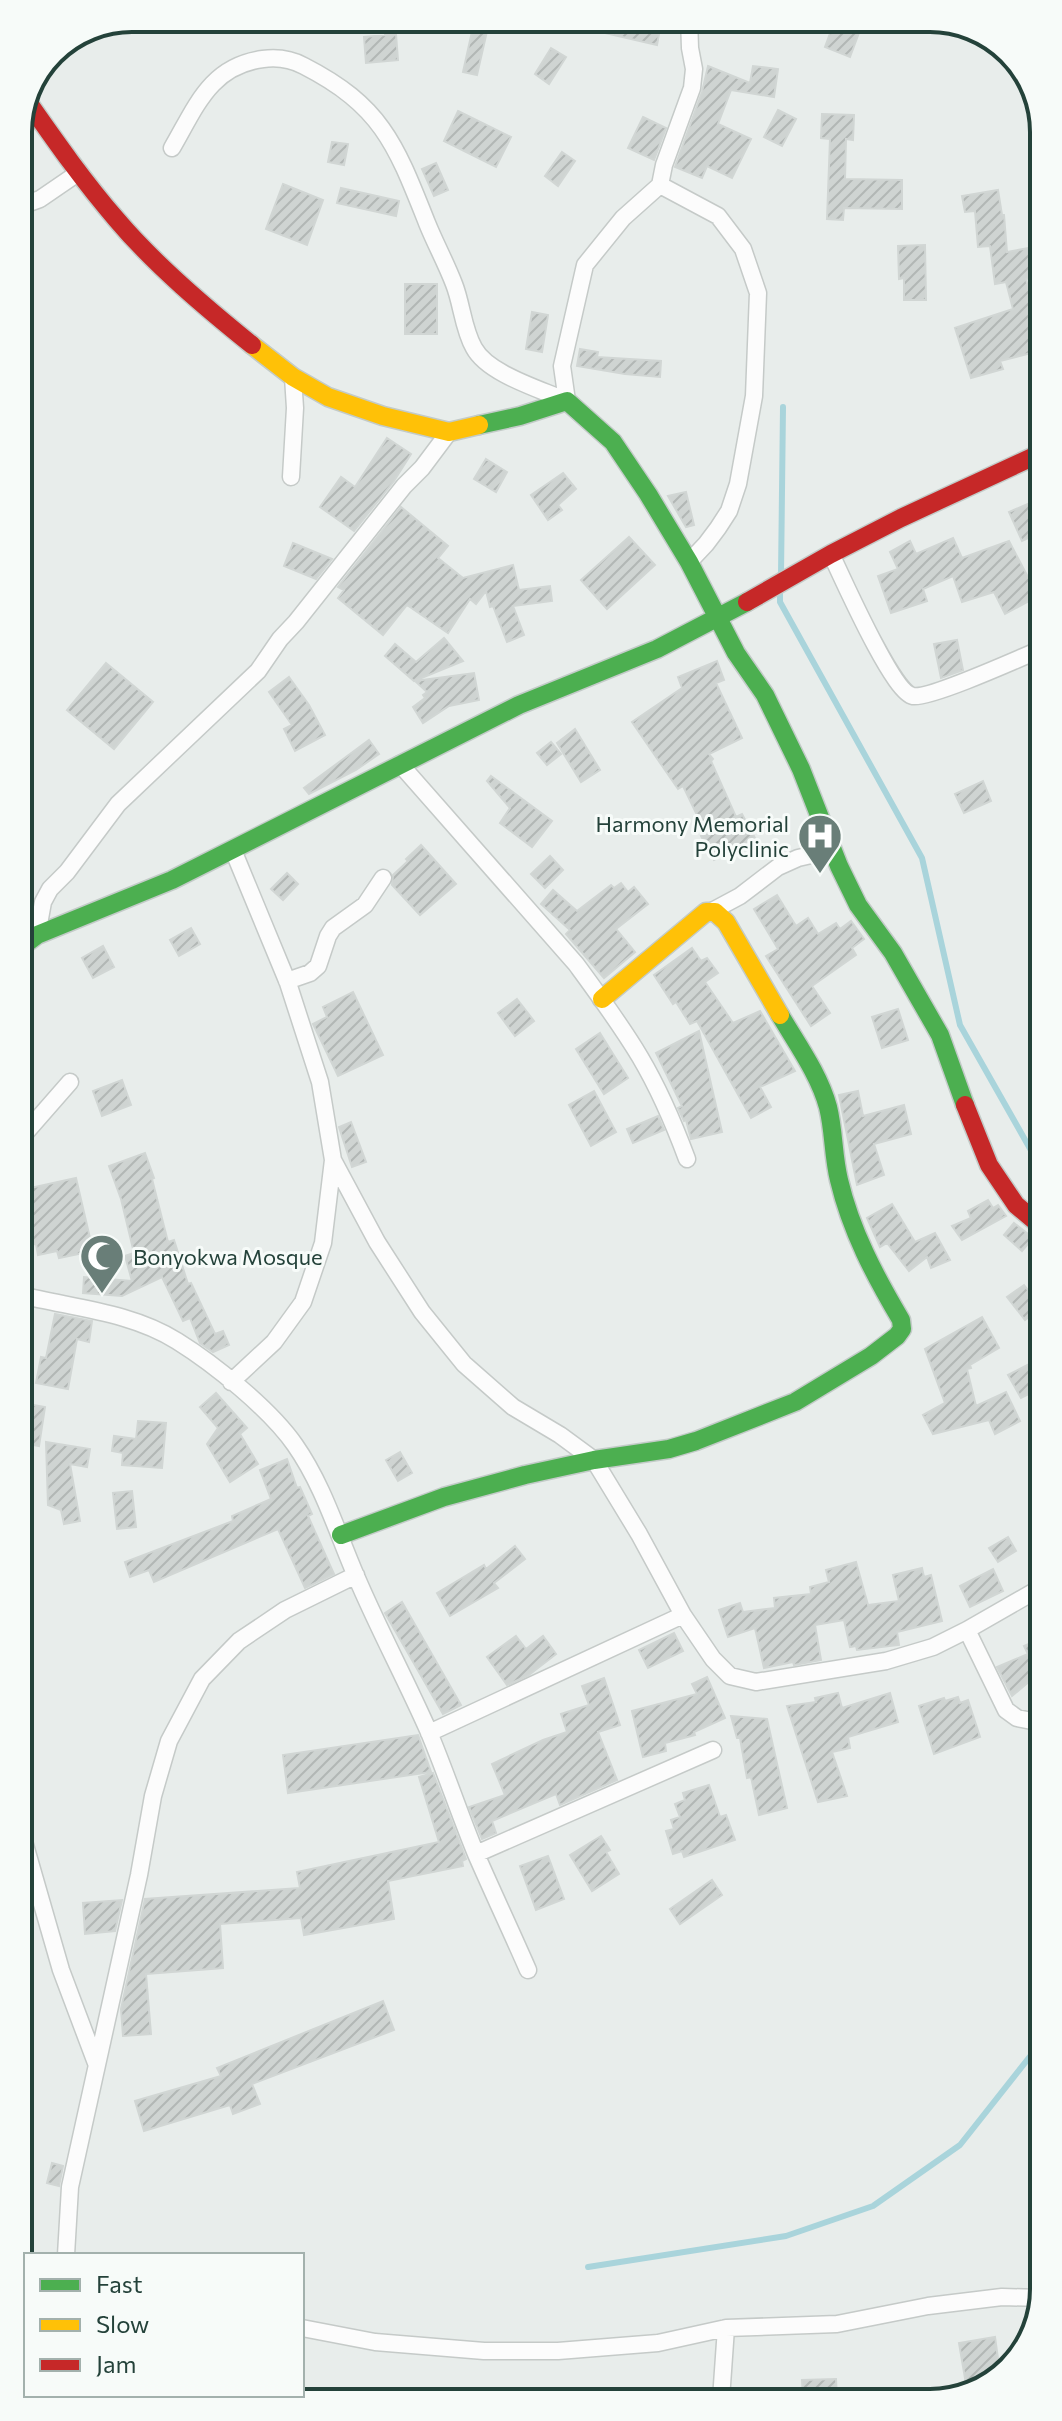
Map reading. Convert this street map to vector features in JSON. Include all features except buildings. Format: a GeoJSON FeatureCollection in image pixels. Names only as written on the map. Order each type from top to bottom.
{"type":"FeatureCollection","features":[{"type":"Feature","properties":{"kind":"street"},"geometry":{"type":"LineString","coordinates":[[567,401],[562,366],[585,265],[623,218],[660,185],[664,165],[692,88],[694,69],[690,32]]}},
{"type":"Feature","properties":{"kind":"street"},"geometry":{"type":"LineString","coordinates":[[172,148],[200,99],[221,74],[246,61],[268,58],[292,59],[318,73],[359,101],[386,133],[454,284],[473,346],[484,362],[567,401],[613,442],[689,562],[736,653],[765,695],[801,769],[858,905],[893,953],[940,1035],[989,1165],[1016,1205],[1030,1217]]}},
{"type":"Feature","properties":{"kind":"street"},"geometry":{"type":"LineString","coordinates":[[34,111],[78,173],[119,223],[204,307],[293,377],[328,397],[383,416],[449,432],[520,416],[567,401]]}},
{"type":"Feature","properties":{"kind":"street"},"geometry":{"type":"LineString","coordinates":[[32,202],[78,173]]}},
{"type":"Feature","properties":{"kind":"street"},"geometry":{"type":"LineString","coordinates":[[660,185],[718,216],[743,249],[758,293],[754,396],[738,484],[729,511],[689,562]]}},
{"type":"Feature","properties":{"kind":"street"},"geometry":{"type":"LineString","coordinates":[[291,477],[295,408],[293,377]]}},
{"type":"Feature","properties":{"kind":"street"},"geometry":{"type":"LineString","coordinates":[[37,935],[43,902],[50,889],[67,872],[111,813],[258,671],[280,639],[449,432]]}},
{"type":"Feature","properties":{"kind":"street"},"geometry":{"type":"LineString","coordinates":[[32,939],[172,880],[519,705],[657,649],[901,518],[1030,458]]}},
{"type":"Feature","properties":{"kind":"street"},"geometry":{"type":"LineString","coordinates":[[831,554],[887,668],[902,691],[911,696],[922,696],[945,688],[1030,654]]}},
{"type":"Feature","properties":{"kind":"street"},"geometry":{"type":"LineString","coordinates":[[400,764],[576,964],[602,999],[640,1057],[671,1118],[687,1159]]}},
{"type":"Feature","properties":{"kind":"street"},"geometry":{"type":"LineString","coordinates":[[231,1382],[274,1342],[303,1302],[323,1243],[333,1160],[320,1082],[287,981],[233,850]]}},
{"type":"Feature","properties":{"kind":"street"},"geometry":{"type":"LineString","coordinates":[[602,999],[706,912],[749,890],[778,867],[798,858],[833,850]]}},
{"type":"Feature","properties":{"kind":"street"},"geometry":{"type":"LineString","coordinates":[[287,981],[310,973],[318,966],[333,928],[365,905],[383,878]]}},
{"type":"Feature","properties":{"kind":"street"},"geometry":{"type":"LineString","coordinates":[[341,1535],[444,1497],[594,1460],[669,1449],[795,1402],[871,1356],[902,1329],[901,1320],[872,1271],[845,1204],[828,1108],[818,1081],[726,922],[712,911]]}},
{"type":"Feature","properties":{"kind":"street"},"geometry":{"type":"LineString","coordinates":[[32,1125],[70,1082]]}},
{"type":"Feature","properties":{"kind":"street"},"geometry":{"type":"LineString","coordinates":[[333,1160],[377,1242],[422,1312],[464,1364],[513,1407],[594,1460],[683,1615],[713,1659],[730,1676],[756,1682],[886,1661],[933,1647],[1030,1594]]}},
{"type":"Feature","properties":{"kind":"street"},"geometry":{"type":"LineString","coordinates":[[32,1297],[139,1323],[176,1341],[231,1382],[271,1417],[294,1443],[313,1474],[429,1733],[476,1854],[528,1970]]}},
{"type":"Feature","properties":{"kind":"street"},"geometry":{"type":"LineString","coordinates":[[66,2253],[70,2187],[130,1919],[153,1796],[169,1741],[202,1679],[239,1641],[285,1610],[356,1575]]}},
{"type":"Feature","properties":{"kind":"street"},"geometry":{"type":"LineString","coordinates":[[429,1733],[683,1615]]}},
{"type":"Feature","properties":{"kind":"street"},"geometry":{"type":"LineString","coordinates":[[967,1630],[1006,1710],[1017,1718],[1030,1721]]}},
{"type":"Feature","properties":{"kind":"street"},"geometry":{"type":"LineString","coordinates":[[476,1854],[713,1750]]}},
{"type":"Feature","properties":{"kind":"street"},"geometry":{"type":"LineString","coordinates":[[32,1869],[61,1970],[96,2063]]}},
{"type":"Feature","properties":{"kind":"street"},"geometry":{"type":"LineString","coordinates":[[304,2328],[375,2342],[484,2351],[558,2351],[658,2343],[726,2328],[837,2324],[928,2306],[1002,2297],[1029,2298]]}},
{"type":"Feature","properties":{"kind":"street"},"geometry":{"type":"LineString","coordinates":[[722,2389],[726,2328]]}},
{"type":"Feature","properties":{"kind":"waterway"},"geometry":{"type":"LineString","coordinates":[[781,575],[783,407]]}},
{"type":"Feature","properties":{"kind":"waterway"},"geometry":{"type":"LineString","coordinates":[[780,590],[780,602],[922,858],[960,1025],[1030,1149]]}},
{"type":"Feature","properties":{"kind":"waterway"},"geometry":{"type":"LineString","coordinates":[[588,2267],[786,2236],[873,2206],[960,2145],[1030,2056]]}},
{"type":"Feature","properties":{"kind":"traffic: fast"},"geometry":{"type":"LineString","coordinates":[[479,425],[567,401],[613,442],[689,562],[736,653],[765,695],[801,769],[839,866],[858,905],[893,953],[940,1035],[965,1105]]}},
{"type":"Feature","properties":{"kind":"traffic: fast"},"geometry":{"type":"LineString","coordinates":[[32,939],[172,880],[519,705],[657,649],[747,602]]}},
{"type":"Feature","properties":{"kind":"traffic: fast"},"geometry":{"type":"LineString","coordinates":[[341,1535],[444,1497],[525,1475],[594,1460],[669,1449],[696,1441],[795,1402],[871,1356],[897,1336],[902,1329],[901,1320],[865,1253],[844,1199],[824,1095],[780,1015]]}},
{"type":"Feature","properties":{"kind":"traffic: slow"},"geometry":{"type":"LineString","coordinates":[[252,345],[293,377],[328,397],[383,416],[449,432],[479,425]]}},
{"type":"Feature","properties":{"kind":"traffic: slow"},"geometry":{"type":"LineString","coordinates":[[602,999],[706,912],[715,912],[726,922],[780,1015]]}},
{"type":"Feature","properties":{"kind":"traffic: jam"},"geometry":{"type":"LineString","coordinates":[[34,111],[82,177],[132,237],[182,286],[252,345]]}},
{"type":"Feature","properties":{"kind":"traffic: jam"},"geometry":{"type":"LineString","coordinates":[[747,602],[901,518],[1030,458]]}},
{"type":"Feature","properties":{"kind":"traffic: jam"},"geometry":{"type":"LineString","coordinates":[[965,1105],[989,1165],[1016,1205],[1030,1217]]}},
{"type":"Feature","properties":{"kind":"place","name":"Harmony Memorial Polyclinic"},"geometry":{"type":"Point","coordinates":[820,875]}},
{"type":"Feature","properties":{"kind":"place","name":"Bonyokwa Mosque"},"geometry":{"type":"Point","coordinates":[102,1295]}}]}
